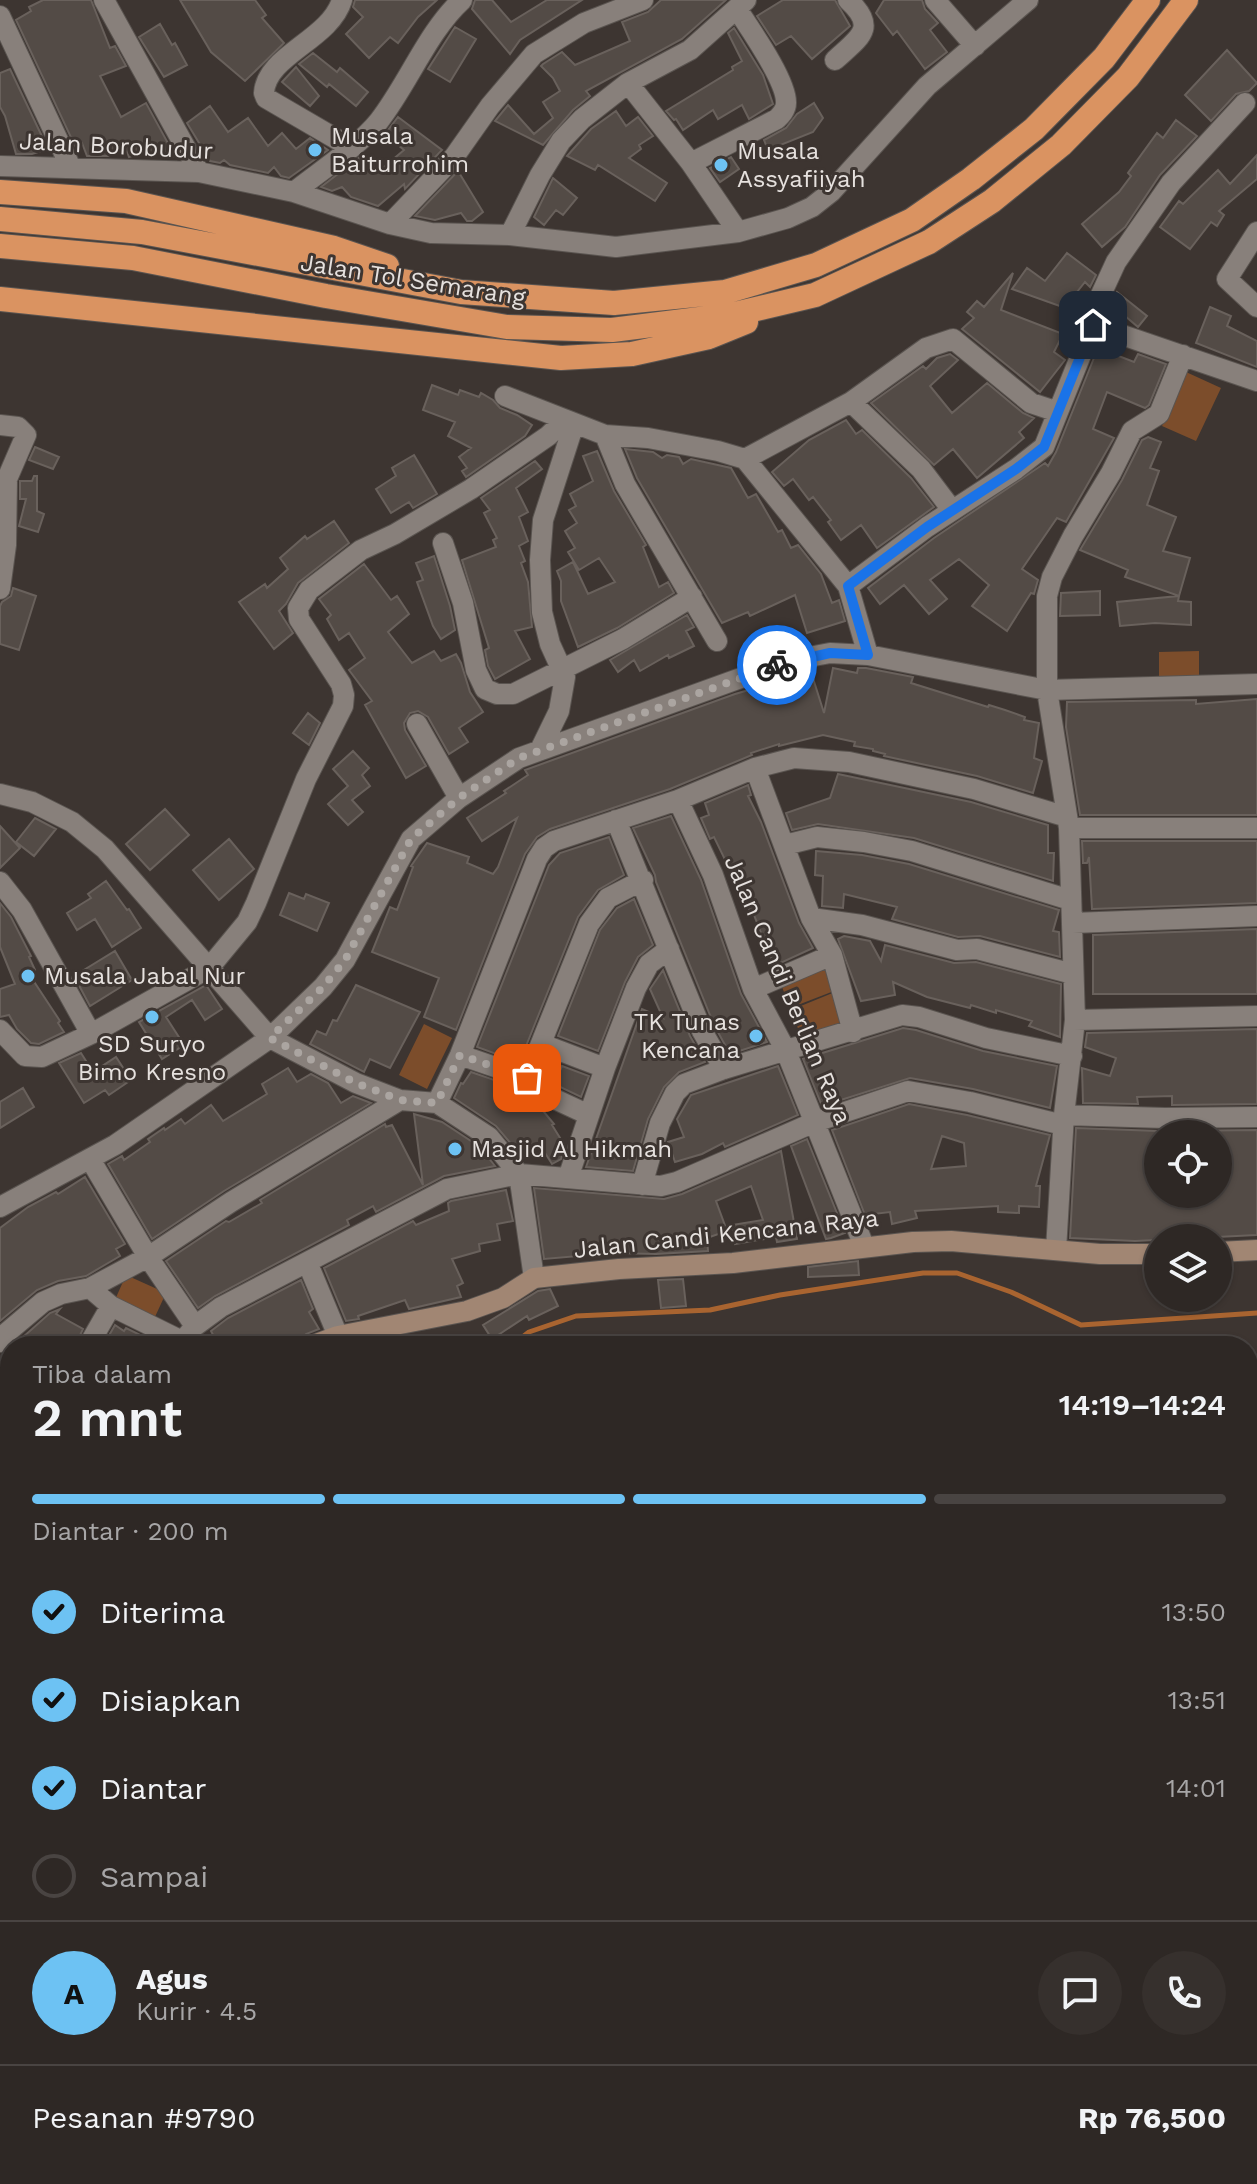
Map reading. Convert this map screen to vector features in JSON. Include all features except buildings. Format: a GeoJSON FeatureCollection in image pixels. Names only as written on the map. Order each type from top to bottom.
{"type":"FeatureCollection","features":[{"type":"Feature","properties":{"kind":"highway","name":"Jalan Tol Semarang"},"geometry":{"type":"LineString","coordinates":[[0,219],[142,232],[461,292],[614,303],[725,292],[816,265],[912,220],[1034,129],[1104,58],[1148,0]]}},
{"type":"Feature","properties":{"kind":"highway","name":"Jalan Tol Semarang"},"geometry":{"type":"LineString","coordinates":[[0,246],[133,258],[507,327],[612,330],[731,315],[815,295],[929,242],[992,201],[1061,145],[1128,77],[1186,0]]}},
{"type":"Feature","properties":{"kind":"highway"},"geometry":{"type":"LineString","coordinates":[[0,192],[126,201],[334,248],[461,292]]}},
{"type":"Feature","properties":{"kind":"highway"},"geometry":{"type":"LineString","coordinates":[[0,299],[561,358],[632,354],[709,337],[815,295]]}},
{"type":"Feature","properties":{"kind":"street"},"geometry":{"type":"LineString","coordinates":[[104,0],[199,172]]}},
{"type":"Feature","properties":{"kind":"street"},"geometry":{"type":"LineString","coordinates":[[342,0],[332,19],[269,73],[264,93],[266,98],[350,147]]}},
{"type":"Feature","properties":{"kind":"street"},"geometry":{"type":"LineString","coordinates":[[294,192],[376,125],[399,94],[448,13],[462,0]]}},
{"type":"Feature","properties":{"kind":"street"},"geometry":{"type":"LineString","coordinates":[[390,224],[454,157],[490,106],[534,54],[584,23],[643,0]]}},
{"type":"Feature","properties":{"kind":"street"},"geometry":{"type":"LineString","coordinates":[[835,60],[864,28],[861,13],[848,0]]}},
{"type":"Feature","properties":{"kind":"street"},"geometry":{"type":"LineString","coordinates":[[935,0],[975,46]]}},
{"type":"Feature","properties":{"kind":"street","name":"Jalan Borobudur"},"geometry":{"type":"LineString","coordinates":[[0,166],[199,172],[294,192],[390,224],[431,233],[510,235],[616,247],[738,232],[788,218],[822,200],[927,86],[1020,3]]}},
{"type":"Feature","properties":{"kind":"street"},"geometry":{"type":"LineString","coordinates":[[510,235],[561,141],[582,119],[628,83],[690,50],[742,4],[784,93],[784,111],[777,119],[691,163]]}},
{"type":"Feature","properties":{"kind":"street"},"geometry":{"type":"LineString","coordinates":[[2,25],[71,168]]}},
{"type":"Feature","properties":{"kind":"street"},"geometry":{"type":"LineString","coordinates":[[628,83],[691,163],[738,232]]}},
{"type":"Feature","properties":{"kind":"street"},"geometry":{"type":"LineString","coordinates":[[848,586],[1044,447],[1093,325],[1098,301],[1116,262],[1171,183],[1245,103]]}},
{"type":"Feature","properties":{"kind":"street"},"geometry":{"type":"LineString","coordinates":[[1257,232],[1227,279],[1257,307]]}},
{"type":"Feature","properties":{"kind":"street"},"geometry":{"type":"LineString","coordinates":[[1093,325],[1257,381]]}},
{"type":"Feature","properties":{"kind":"street"},"geometry":{"type":"LineString","coordinates":[[745,459],[851,402],[926,348],[953,339],[1031,403],[1058,412]]}},
{"type":"Feature","properties":{"kind":"street"},"geometry":{"type":"LineString","coordinates":[[1056,1250],[1064,1120],[1075,1020],[1068,823],[1047,681],[1047,596],[1052,577],[1132,431],[1159,414],[1183,355]]}},
{"type":"Feature","properties":{"kind":"street"},"geometry":{"type":"LineString","coordinates":[[505,396],[605,435],[648,438],[745,459],[848,586],[868,655]]}},
{"type":"Feature","properties":{"kind":"street"},"geometry":{"type":"LineString","coordinates":[[851,402],[921,469],[952,510]]}},
{"type":"Feature","properties":{"kind":"street"},"geometry":{"type":"LineString","coordinates":[[0,1030],[20,1052],[31,1058],[42,1057],[91,1034],[209,968],[247,922],[296,801],[343,706],[341,684],[299,619],[298,608],[309,590],[361,550],[395,534],[471,489],[570,422]]}},
{"type":"Feature","properties":{"kind":"street"},"geometry":{"type":"LineString","coordinates":[[540,750],[559,711],[565,677],[550,644],[542,612],[541,538],[548,499],[570,422]]}},
{"type":"Feature","properties":{"kind":"street"},"geometry":{"type":"LineString","coordinates":[[0,425],[18,427],[26,435],[3,478],[0,589]]}},
{"type":"Feature","properties":{"kind":"street"},"geometry":{"type":"LineString","coordinates":[[605,435],[625,484],[717,641]]}},
{"type":"Feature","properties":{"kind":"street"},"geometry":{"type":"LineString","coordinates":[[443,543],[463,603],[476,670],[485,689],[497,694],[513,694],[623,639],[692,597]]}},
{"type":"Feature","properties":{"kind":"street"},"geometry":{"type":"LineString","coordinates":[[0,1207],[115,1145],[270,1038],[323,987],[345,960],[411,839],[459,798],[519,758],[788,661],[830,653],[868,655],[1047,681],[1257,684]]}},
{"type":"Feature","properties":{"kind":"street"},"geometry":{"type":"LineString","coordinates":[[417,724],[459,798]]}},
{"type":"Feature","properties":{"kind":"street"},"geometry":{"type":"LineString","coordinates":[[437,1103],[460,1055],[531,872],[544,848],[554,841],[678,800],[755,768],[794,758],[849,762],[974,789],[1068,823],[1257,828]]}},
{"type":"Feature","properties":{"kind":"street"},"geometry":{"type":"LineString","coordinates":[[755,768],[811,918],[832,955],[853,1032]]}},
{"type":"Feature","properties":{"kind":"street"},"geometry":{"type":"LineString","coordinates":[[0,794],[32,802],[72,822],[105,849],[270,1038],[356,1083],[400,1100],[437,1103],[489,1137],[519,1174],[534,1278]]}},
{"type":"Feature","properties":{"kind":"street","name":"Jalan Candi Berlian Raya"},"geometry":{"type":"LineString","coordinates":[[678,800],[713,875],[753,989],[786,1051],[864,1246]]}},
{"type":"Feature","properties":{"kind":"street"},"geometry":{"type":"LineString","coordinates":[[616,820],[702,1031],[724,1069]]}},
{"type":"Feature","properties":{"kind":"street"},"geometry":{"type":"LineString","coordinates":[[785,845],[817,837],[876,844],[912,851],[1070,900]]}},
{"type":"Feature","properties":{"kind":"street"},"geometry":{"type":"LineString","coordinates":[[527,1078],[589,924],[608,898],[643,880]]}},
{"type":"Feature","properties":{"kind":"street"},"geometry":{"type":"LineString","coordinates":[[0,882],[22,910],[91,1034]]}},
{"type":"Feature","properties":{"kind":"street"},"geometry":{"type":"LineString","coordinates":[[1073,923],[1257,916]]}},
{"type":"Feature","properties":{"kind":"street"},"geometry":{"type":"LineString","coordinates":[[811,918],[862,925],[957,950],[977,949],[1073,974]]}},
{"type":"Feature","properties":{"kind":"street"},"geometry":{"type":"LineString","coordinates":[[568,1178],[605,1068],[643,973],[649,964],[669,949]]}},
{"type":"Feature","properties":{"kind":"street"},"geometry":{"type":"LineString","coordinates":[[753,989],[832,955]]}},
{"type":"Feature","properties":{"kind":"street"},"geometry":{"type":"LineString","coordinates":[[642,1185],[660,1123],[675,1093],[684,1084],[902,1015],[919,1017],[986,1038],[1072,1056]]}},
{"type":"Feature","properties":{"kind":"street"},"geometry":{"type":"LineString","coordinates":[[1075,1020],[1257,1016]]}},
{"type":"Feature","properties":{"kind":"street"},"geometry":{"type":"LineString","coordinates":[[542,1044],[605,1068]]}},
{"type":"Feature","properties":{"kind":"street"},"geometry":{"type":"LineString","coordinates":[[460,1055],[527,1078],[546,1095],[589,1115]]}},
{"type":"Feature","properties":{"kind":"street"},"geometry":{"type":"LineString","coordinates":[[187,1336],[221,1307],[447,1189],[519,1174],[661,1186],[689,1178],[815,1122],[908,1091],[1064,1120],[1257,1117]]}},
{"type":"Feature","properties":{"kind":"street"},"geometry":{"type":"LineString","coordinates":[[4,1336],[43,1302],[61,1294],[90,1288],[148,1257],[231,1202],[400,1100]]}},
{"type":"Feature","properties":{"kind":"street"},"geometry":{"type":"LineString","coordinates":[[90,1159],[148,1257],[184,1336]]}},
{"type":"Feature","properties":{"kind":"street","name":"Jalan Candi Kencana Raya"},"geometry":{"type":"LineString","coordinates":[[338,1336],[467,1311],[503,1298],[534,1278],[619,1269],[733,1263],[864,1246],[951,1241],[1100,1254],[1144,1254]]}},
{"type":"Feature","properties":{"kind":"street"},"geometry":{"type":"LineString","coordinates":[[1232,1251],[1257,1250]]}},
{"type":"Feature","properties":{"kind":"street"},"geometry":{"type":"LineString","coordinates":[[308,1264],[338,1336]]}},
{"type":"Feature","properties":{"kind":"street"},"geometry":{"type":"LineString","coordinates":[[90,1288],[111,1306],[180,1336]]}},
{"type":"Feature","properties":{"kind":"street"},"geometry":{"type":"LineString","coordinates":[[94,1336],[111,1306]]}},
{"type":"Feature","properties":{"kind":"shaded area"},"geometry":{"type":"Polygon","coordinates":[[[1186,372],[1221,388],[1196,441],[1162,426],[1186,372]]]}},
{"type":"Feature","properties":{"kind":"shaded area"},"geometry":{"type":"Polygon","coordinates":[[[1199,651],[1199,676],[1159,677],[1159,652],[1199,651]]]}},
{"type":"Feature","properties":{"kind":"shaded area"},"geometry":{"type":"Polygon","coordinates":[[[822,961],[834,991],[790,1008],[779,979],[822,961]]]}},
{"type":"Feature","properties":{"kind":"shaded area"},"geometry":{"type":"Polygon","coordinates":[[[835,992],[846,1021],[802,1039],[791,1010],[835,992]]]}},
{"type":"Feature","properties":{"kind":"shaded area"},"geometry":{"type":"Polygon","coordinates":[[[424,1024],[452,1038],[427,1089],[399,1075],[424,1024]]]}},
{"type":"Feature","properties":{"kind":"shaded area"},"geometry":{"type":"Polygon","coordinates":[[[126,1275],[166,1293],[154,1319],[114,1302],[126,1275]]]}},
{"type":"Feature","properties":{"kind":"waterway"},"geometry":{"type":"LineString","coordinates":[[524,1336],[576,1316],[710,1310],[780,1295],[923,1273],[957,1273],[1011,1292],[1081,1325],[1257,1313]]}},
{"type":"Feature","properties":{"kind":"way so far"},"geometry":{"type":"LineString","coordinates":[[527,1078],[460,1055],[437,1103],[400,1100],[356,1083],[270,1038],[323,987],[345,960],[411,839],[459,798],[519,758],[777,665]]}},
{"type":"Feature","properties":{"kind":"place","name":"Musala Baiturrohim"},"geometry":{"type":"Point","coordinates":[315,150]}},
{"type":"Feature","properties":{"kind":"place","name":"Musala Assyafiiyah"},"geometry":{"type":"Point","coordinates":[721,165]}},
{"type":"Feature","properties":{"kind":"place","name":"Musala Jabal Nur"},"geometry":{"type":"Point","coordinates":[28,976]}},
{"type":"Feature","properties":{"kind":"place","name":"SD Suryo Bimo Kresno"},"geometry":{"type":"Point","coordinates":[152,1017]}},
{"type":"Feature","properties":{"kind":"place","name":"TK Tunas Kencana"},"geometry":{"type":"Point","coordinates":[756,1036]}},
{"type":"Feature","properties":{"kind":"place","name":"Masjid Al Hikmah"},"geometry":{"type":"Point","coordinates":[455,1149]}},
{"type":"Feature","properties":{"kind":"route"},"geometry":{"type":"LineString","coordinates":[[777,665],[830,653],[868,655],[848,586],[927,527],[1044,447],[1093,325]]}}]}
